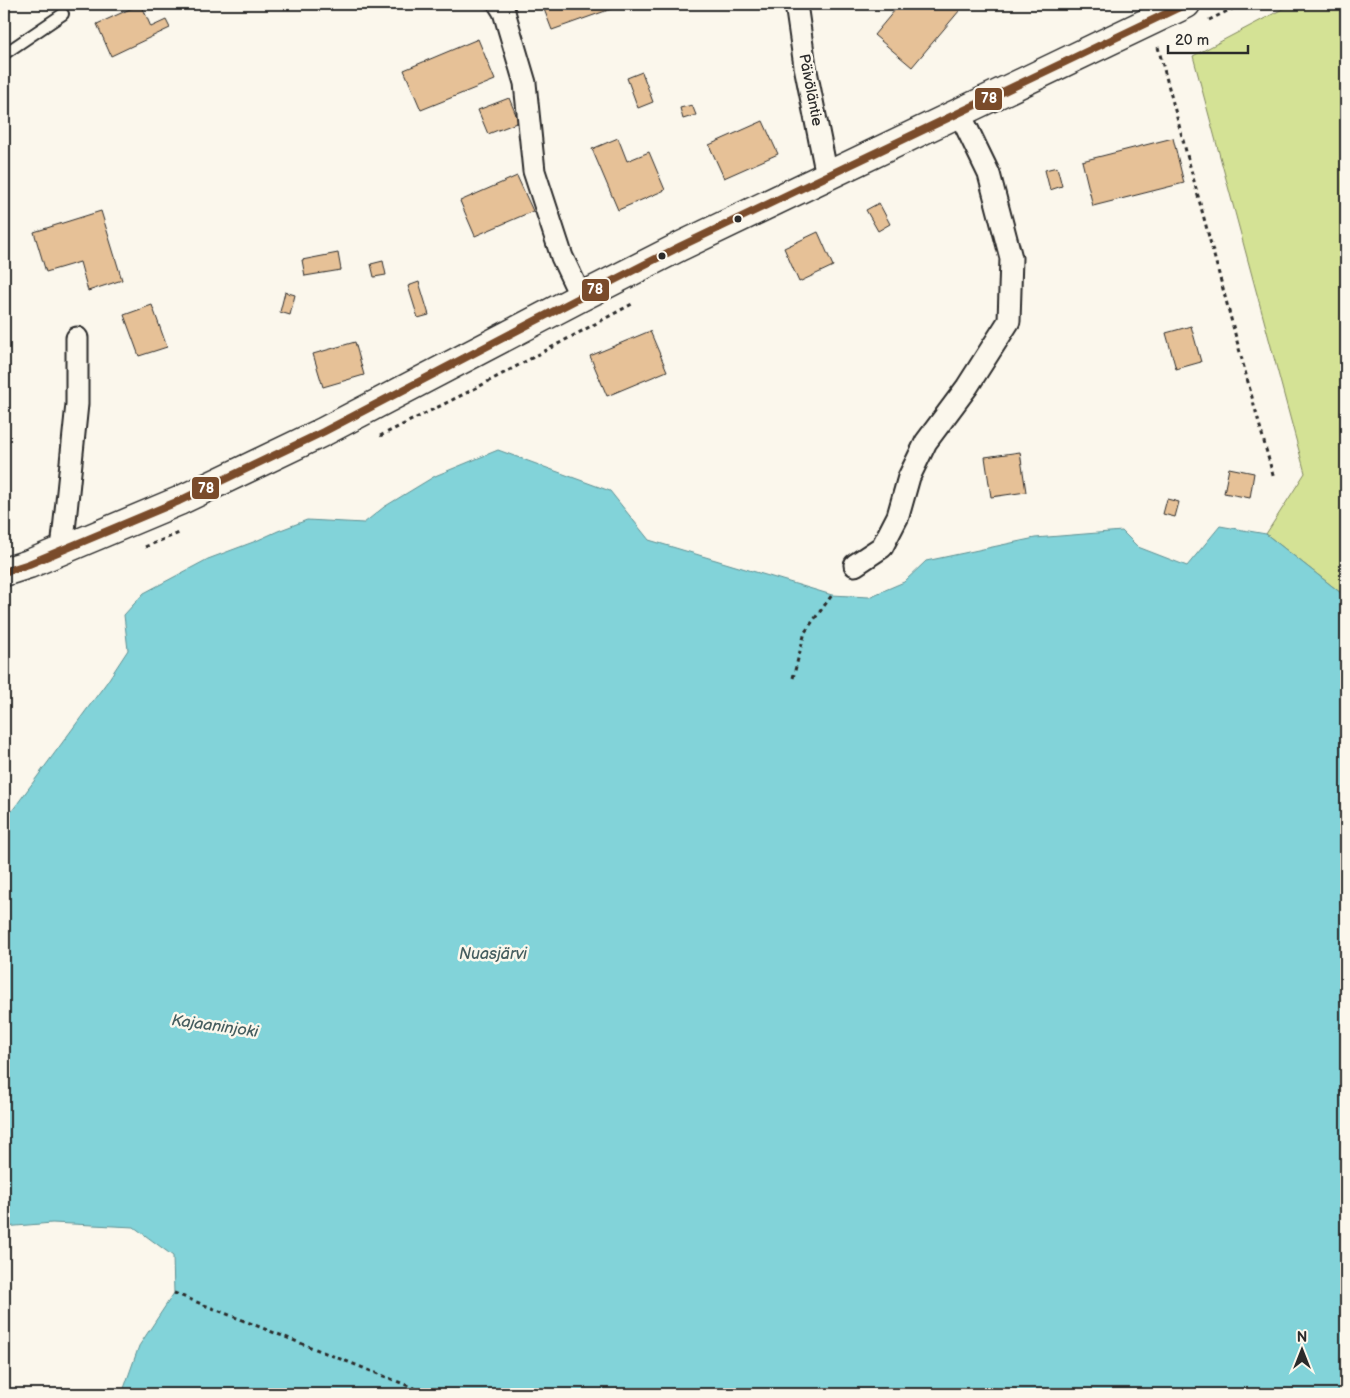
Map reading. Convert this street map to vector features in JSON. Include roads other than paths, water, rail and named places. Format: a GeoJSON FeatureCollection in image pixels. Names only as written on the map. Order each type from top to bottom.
{"type":"FeatureCollection","features":[{"type":"Feature","properties":{"kind":"street"},"geometry":{"type":"LineString","coordinates":[[499,4],[504,12],[525,83],[534,171],[562,257],[581,297]]}},
{"type":"Feature","properties":{"kind":"street","name":"Päivöläntie"},"geometry":{"type":"LineString","coordinates":[[796,4],[827,176]]}},
{"type":"Feature","properties":{"kind":"street"},"geometry":{"type":"LineString","coordinates":[[4,572],[29,564],[179,501],[323,432],[581,297],[959,112],[1186,4]]}},
{"type":"Feature","properties":{"kind":"street"},"geometry":{"type":"LineString","coordinates":[[855,565],[882,548],[898,516],[909,477],[926,442],[967,387],[1009,321],[1011,258],[989,174],[959,112]]}},
{"type":"Feature","properties":{"kind":"street"},"geometry":{"type":"LineString","coordinates":[[62,550],[77,404],[77,338]]}},
{"type":"Feature","properties":{"kind":"lane"},"geometry":{"type":"LineString","coordinates":[[4,54],[63,14]]}},
{"type":"Feature","properties":{"kind":"water","name":"Nuasjärvi"},"geometry":{"type":"Polygon","coordinates":[[[498,450],[610,491],[649,540],[832,595],[869,597],[904,582],[926,561],[1035,538],[1122,531],[1138,547],[1187,566],[1220,526],[1266,534],[1346,597],[1346,1394],[122,1394],[139,1346],[174,1293],[173,1256],[134,1227],[52,1223],[4,1227],[4,812],[12,811],[107,682],[128,650],[124,615],[144,593],[208,559],[307,520],[364,523],[384,507],[435,476],[498,450]]]}},
{"type":"Feature","properties":{"kind":"water label","name":"Kajaaninjoki"},"geometry":{"type":"Point","coordinates":[215,1025]}}]}
